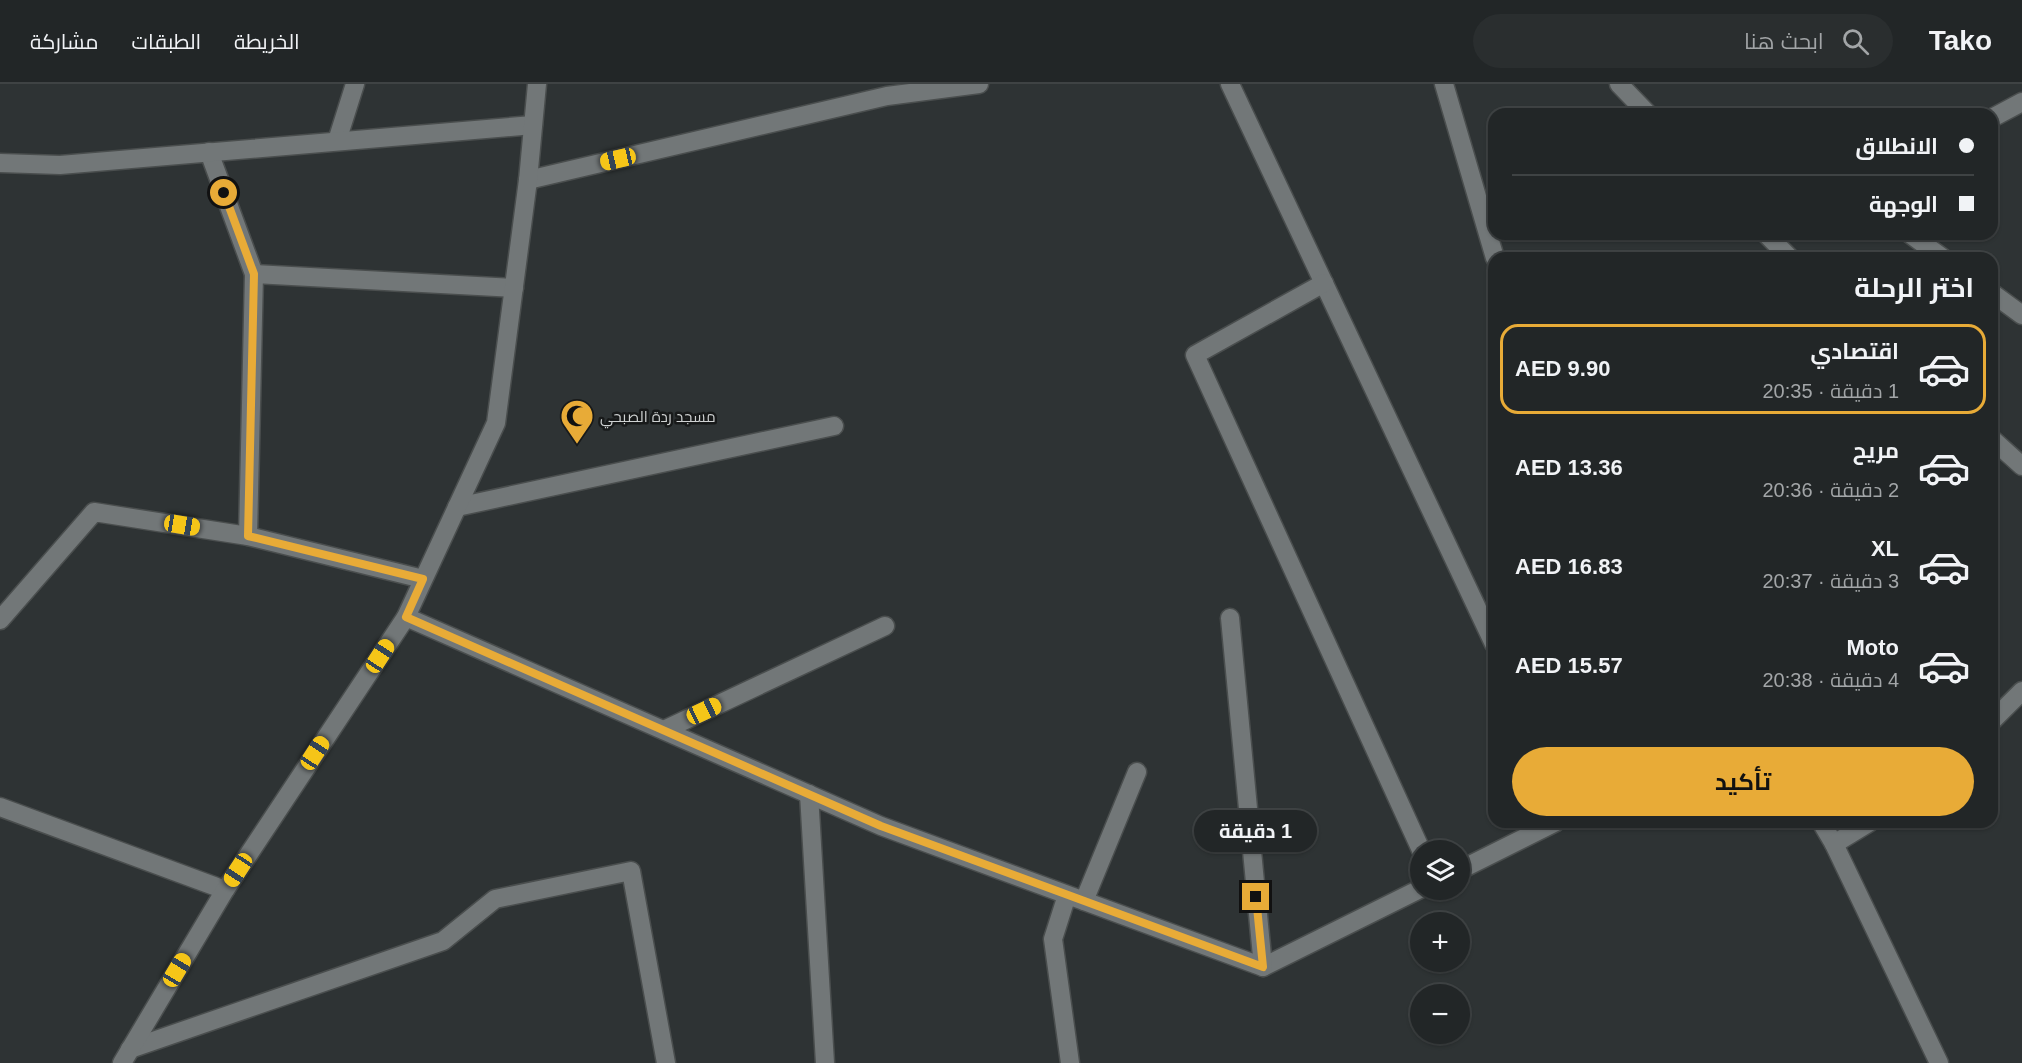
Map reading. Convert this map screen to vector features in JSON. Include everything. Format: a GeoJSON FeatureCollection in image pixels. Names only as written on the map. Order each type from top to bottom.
{"type":"FeatureCollection","features":[{"type":"Feature","properties":{"kind":"street"},"geometry":{"type":"LineString","coordinates":[[337,141],[355,84]]}},
{"type":"Feature","properties":{"kind":"street"},"geometry":{"type":"LineString","coordinates":[[126,1056],[225,890],[406,617],[496,423],[528,180],[537,84]]}},
{"type":"Feature","properties":{"kind":"street"},"geometry":{"type":"LineString","coordinates":[[528,180],[887,96],[979,84]]}},
{"type":"Feature","properties":{"kind":"street"},"geometry":{"type":"LineString","coordinates":[[1230,84],[1488,631]]}},
{"type":"Feature","properties":{"kind":"street"},"geometry":{"type":"LineString","coordinates":[[1444,84],[1488,234]]}},
{"type":"Feature","properties":{"kind":"street"},"geometry":{"type":"LineString","coordinates":[[1619,84],[1642,108]]}},
{"type":"Feature","properties":{"kind":"street"},"geometry":{"type":"LineString","coordinates":[[1998,115],[2022,102]]}},
{"type":"Feature","properties":{"kind":"street"},"geometry":{"type":"LineString","coordinates":[[0,163],[60,165],[533,125]]}},
{"type":"Feature","properties":{"kind":"street"},"geometry":{"type":"LineString","coordinates":[[209,152],[254,274],[248,536]]}},
{"type":"Feature","properties":{"kind":"street"},"geometry":{"type":"LineString","coordinates":[[1772,240],[1784,252]]}},
{"type":"Feature","properties":{"kind":"street"},"geometry":{"type":"LineString","coordinates":[[1918,240],[1935,252]]}},
{"type":"Feature","properties":{"kind":"street"},"geometry":{"type":"LineString","coordinates":[[254,274],[514,288]]}},
{"type":"Feature","properties":{"kind":"street"},"geometry":{"type":"LineString","coordinates":[[1324,283],[1195,355],[1416,840]]}},
{"type":"Feature","properties":{"kind":"street"},"geometry":{"type":"LineString","coordinates":[[1998,297],[2022,315]]}},
{"type":"Feature","properties":{"kind":"street"},"geometry":{"type":"LineString","coordinates":[[457,507],[834,426]]}},
{"type":"Feature","properties":{"kind":"street"},"geometry":{"type":"LineString","coordinates":[[1998,444],[2022,466]]}},
{"type":"Feature","properties":{"kind":"street"},"geometry":{"type":"LineString","coordinates":[[0,620],[94,512],[248,536],[423,579]]}},
{"type":"Feature","properties":{"kind":"street"},"geometry":{"type":"LineString","coordinates":[[406,617],[881,826],[1263,967],[1410,894]]}},
{"type":"Feature","properties":{"kind":"street"},"geometry":{"type":"LineString","coordinates":[[1230,618],[1263,967]]}},
{"type":"Feature","properties":{"kind":"street"},"geometry":{"type":"LineString","coordinates":[[664,730],[885,626]]}},
{"type":"Feature","properties":{"kind":"street"},"geometry":{"type":"LineString","coordinates":[[1998,715],[2022,691]]}},
{"type":"Feature","properties":{"kind":"street"},"geometry":{"type":"LineString","coordinates":[[1070,1063],[1053,939],[1076,898],[1137,772]]}},
{"type":"Feature","properties":{"kind":"street"},"geometry":{"type":"LineString","coordinates":[[809,794],[825,1063]]}},
{"type":"Feature","properties":{"kind":"street"},"geometry":{"type":"LineString","coordinates":[[0,807],[225,890]]}},
{"type":"Feature","properties":{"kind":"street"},"geometry":{"type":"LineString","coordinates":[[1470,865],[1544,828]]}},
{"type":"Feature","properties":{"kind":"street"},"geometry":{"type":"LineString","coordinates":[[1825,828],[1939,1063]]}},
{"type":"Feature","properties":{"kind":"street"},"geometry":{"type":"LineString","coordinates":[[1834,844],[1860,828]]}},
{"type":"Feature","properties":{"kind":"street"},"geometry":{"type":"LineString","coordinates":[[126,1056],[443,941],[495,899],[631,871],[666,1063]]}},
{"type":"Feature","properties":{"kind":"place","name":"مسجد ردة الصبحي"},"geometry":{"type":"Point","coordinates":[577,445]}},
{"type":"Feature","properties":{"kind":"route"},"geometry":{"type":"LineString","coordinates":[[224,193],[254,274],[248,536],[423,579],[406,617],[881,826],[1263,967],[1256,897]]}}]}
